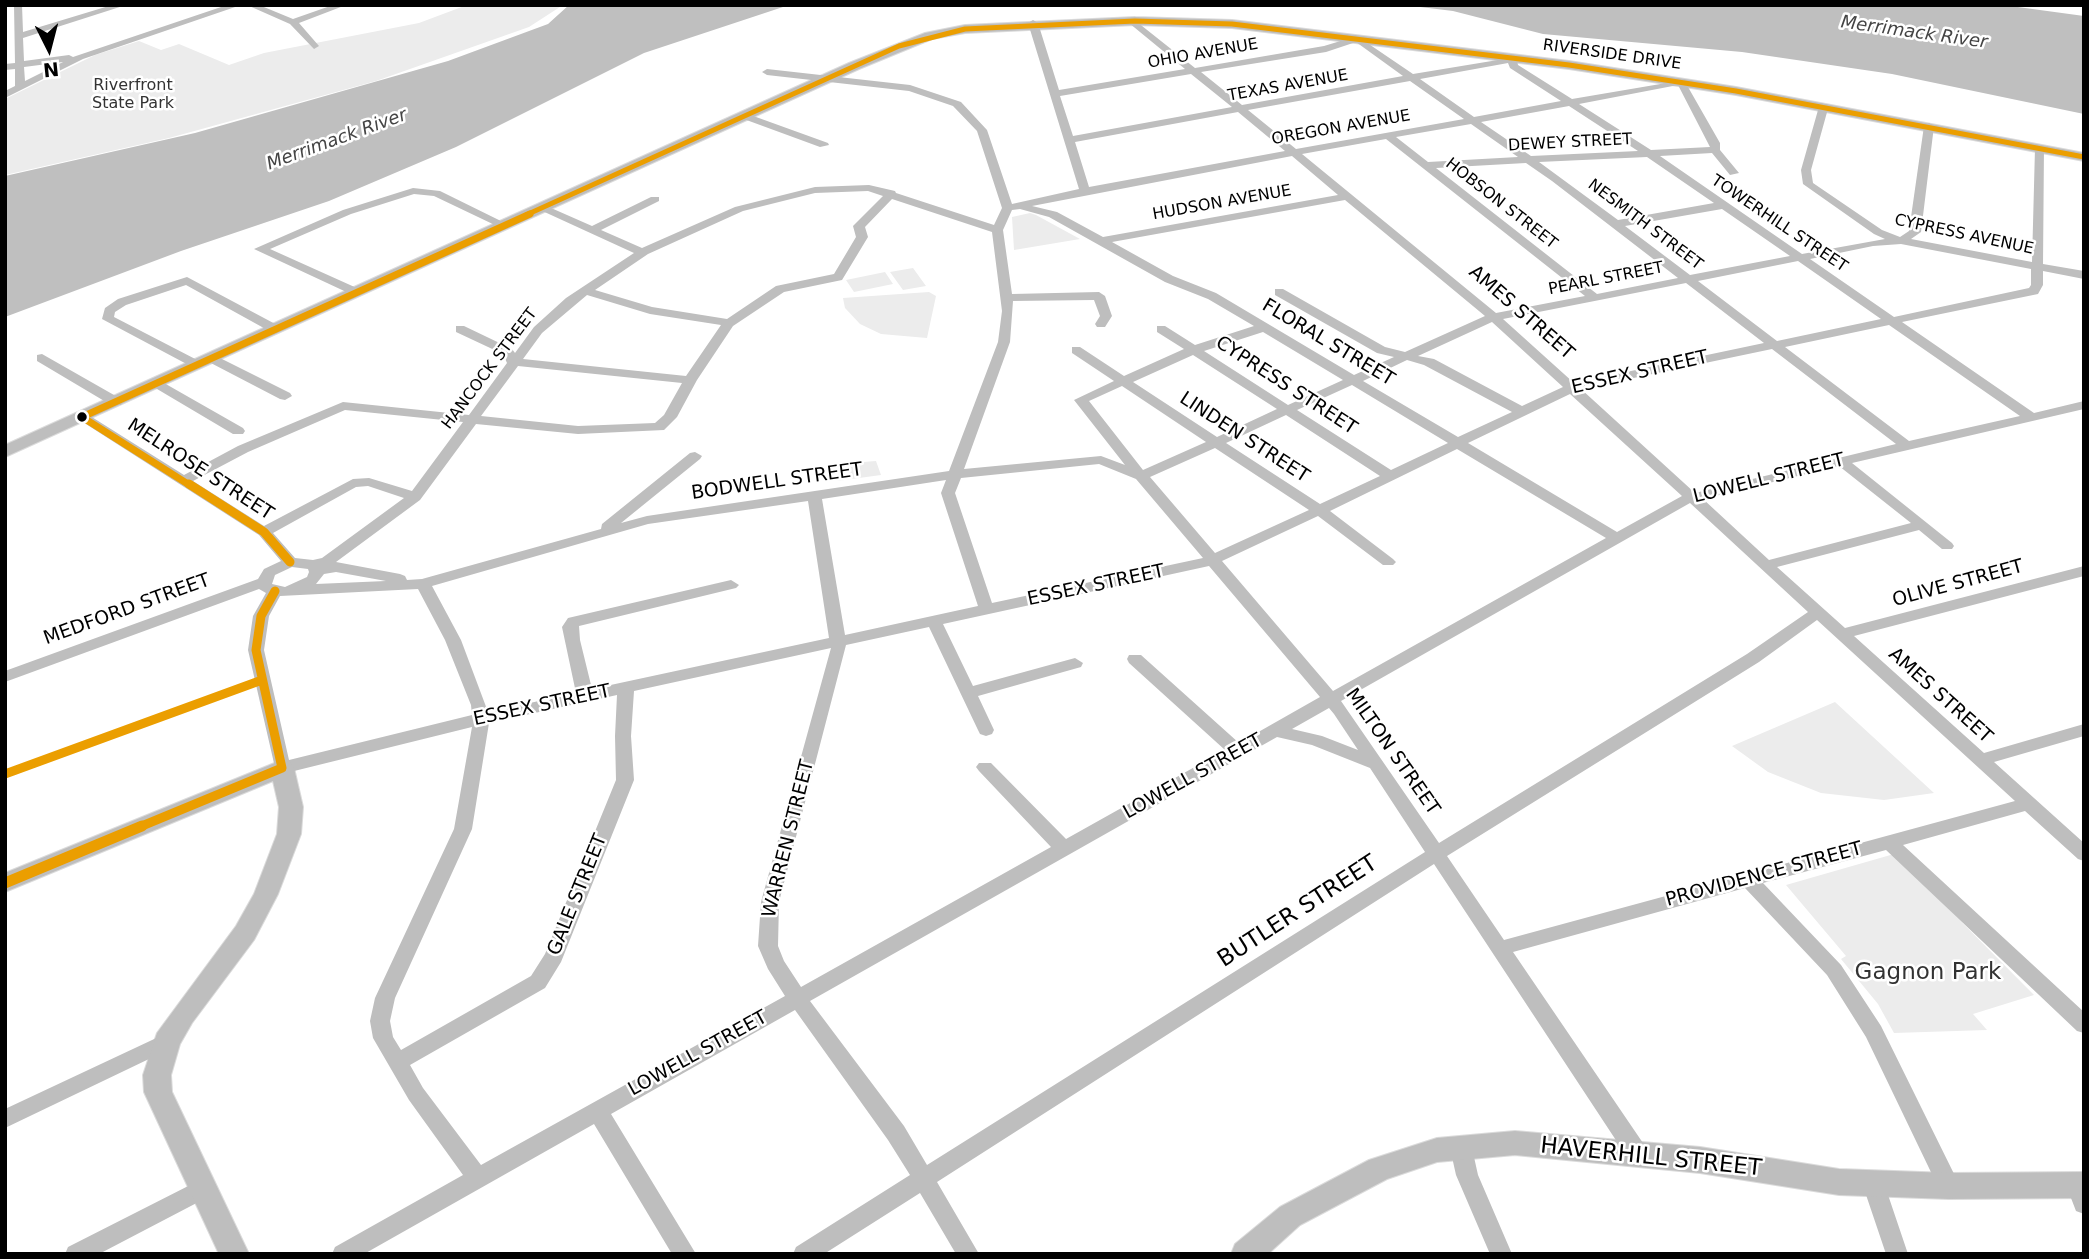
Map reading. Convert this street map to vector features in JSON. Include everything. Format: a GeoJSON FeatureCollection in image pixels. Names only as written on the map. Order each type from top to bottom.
{"type":"FeatureCollection","features":[{"type":"Feature","properties":{"kind":"main road","name":"RIVERSIDE DRIVE"},"geometry":{"type":"LineString","coordinates":[[5,452],[828,78],[929,36],[975,27],[1033,23],[1207,22],[1315,34],[1681,82],[1824,105],[2084,157]]}},
{"type":"Feature","properties":{"kind":"main road","name":"ESSEX STREET"},"geometry":{"type":"LineString","coordinates":[[5,883],[282,768]]}},
{"type":"Feature","properties":{"kind":"main road"},"geometry":{"type":"LineString","coordinates":[[234,1254],[158,1093],[157,1074],[167,1041],[183,1015],[245,933],[266,894],[289,834],[291,807],[282,768]]}},
{"type":"Feature","properties":{"kind":"main road","name":"HAVERHILL STREET"},"geometry":{"type":"LineString","coordinates":[[1246,1254],[1290,1216],[1379,1169],[1437,1150],[1515,1143],[1637,1153],[1839,1182],[2081,1191]]}},
{"type":"Feature","properties":{"kind":"street"},"geometry":{"type":"LineString","coordinates":[[18,5],[20,87]]}},
{"type":"Feature","properties":{"kind":"street"},"geometry":{"type":"LineString","coordinates":[[18,37],[122,5]]}},
{"type":"Feature","properties":{"kind":"street"},"geometry":{"type":"LineString","coordinates":[[5,94],[80,57],[237,5]]}},
{"type":"Feature","properties":{"kind":"street"},"geometry":{"type":"LineString","coordinates":[[251,5],[293,22],[314,46]]}},
{"type":"Feature","properties":{"kind":"street"},"geometry":{"type":"LineString","coordinates":[[293,22],[342,5]]}},
{"type":"Feature","properties":{"kind":"street","name":"AMES STREET"},"geometry":{"type":"LineString","coordinates":[[1132,21],[1349,195],[1495,317],[2084,854]]}},
{"type":"Feature","properties":{"kind":"street"},"geometry":{"type":"LineString","coordinates":[[1033,23],[1085,191]]}},
{"type":"Feature","properties":{"kind":"street"},"geometry":{"type":"LineString","coordinates":[[1315,34],[1319,50]]}},
{"type":"Feature","properties":{"kind":"street","name":"OHIO AVENUE"},"geometry":{"type":"LineString","coordinates":[[1053,94],[1319,50],[1357,39]]}},
{"type":"Feature","properties":{"kind":"street","name":"NESMITH STREET"},"geometry":{"type":"LineString","coordinates":[[1357,39],[1530,160],[1907,446]]}},
{"type":"Feature","properties":{"kind":"street"},"geometry":{"type":"LineString","coordinates":[[5,67],[80,57]]}},
{"type":"Feature","properties":{"kind":"street","name":"TEXAS AVENUE"},"geometry":{"type":"LineString","coordinates":[[1068,141],[1513,59]]}},
{"type":"Feature","properties":{"kind":"street","name":"TOWERHILL STREET"},"geometry":{"type":"LineString","coordinates":[[1513,59],[1513,66],[1650,154],[2031,418]]}},
{"type":"Feature","properties":{"kind":"street"},"geometry":{"type":"LineString","coordinates":[[767,72],[909,88],[957,104],[982,130],[1008,208],[997,230],[1008,311],[1004,342],[948,493],[987,610]]}},
{"type":"Feature","properties":{"kind":"street"},"geometry":{"type":"LineString","coordinates":[[1681,82],[1715,143],[1715,150],[1734,173]]}},
{"type":"Feature","properties":{"kind":"street","name":"OREGON AVENUE"},"geometry":{"type":"LineString","coordinates":[[1008,208],[1085,191],[1681,82]]}},
{"type":"Feature","properties":{"kind":"street","name":"CYPRESS AVENUE"},"geometry":{"type":"LineString","coordinates":[[1824,105],[1806,170],[1808,184],[1878,232],[1901,241],[2084,275]]}},
{"type":"Feature","properties":{"kind":"street"},"geometry":{"type":"LineString","coordinates":[[745,116],[824,145]]}},
{"type":"Feature","properties":{"kind":"street"},"geometry":{"type":"LineString","coordinates":[[1901,241],[1915,232],[1929,126]]}},
{"type":"Feature","properties":{"kind":"street","name":"HOBSON STREET"},"geometry":{"type":"LineString","coordinates":[[1387,135],[1594,297]]}},
{"type":"Feature","properties":{"kind":"street","name":"ESSEX STREET"},"geometry":{"type":"LineString","coordinates":[[282,768],[481,719],[1213,559],[1573,387],[2034,291],[2040,148]]}},
{"type":"Feature","properties":{"kind":"street","name":"DEWEY STREET"},"geometry":{"type":"LineString","coordinates":[[1426,165],[1715,150]]}},
{"type":"Feature","properties":{"kind":"street","name":"HANCOCK STREET"},"geometry":{"type":"LineString","coordinates":[[296,590],[313,580],[315,568],[327,562],[415,496],[513,362],[552,316],[643,253],[739,209],[780,196],[833,189],[869,188],[891,193],[997,230]]}},
{"type":"Feature","properties":{"kind":"street"},"geometry":{"type":"LineString","coordinates":[[355,292],[260,248],[347,212],[413,191],[436,193],[503,225]]}},
{"type":"Feature","properties":{"kind":"street"},"geometry":{"type":"LineString","coordinates":[[183,481],[243,449],[343,406],[578,430],[660,427],[670,417],[690,380],[729,323],[780,289],[838,277],[862,237],[859,226],[883,205],[891,193]]}},
{"type":"Feature","properties":{"kind":"street","name":"HUDSON AVENUE"},"geometry":{"type":"LineString","coordinates":[[1101,241],[1349,195]]}},
{"type":"Feature","properties":{"kind":"street"},"geometry":{"type":"LineString","coordinates":[[593,230],[655,199]]}},
{"type":"Feature","properties":{"kind":"street"},"geometry":{"type":"LineString","coordinates":[[1616,224],[1724,205]]}},
{"type":"Feature","properties":{"kind":"street"},"geometry":{"type":"LineString","coordinates":[[542,207],[643,253]]}},
{"type":"Feature","properties":{"kind":"street","name":"FLORAL STREET"},"geometry":{"type":"LineString","coordinates":[[1008,208],[1037,208],[1053,214],[1169,279],[1212,296],[1617,538]]}},
{"type":"Feature","properties":{"kind":"street","name":"PEARL STREET"},"geometry":{"type":"LineString","coordinates":[[1141,476],[1495,317],[1801,257],[1901,241]]}},
{"type":"Feature","properties":{"kind":"street"},"geometry":{"type":"LineString","coordinates":[[196,365],[108,319],[109,311],[122,302],[187,281],[275,329]]}},
{"type":"Feature","properties":{"kind":"street"},"geometry":{"type":"LineString","coordinates":[[586,291],[651,310],[729,323]]}},
{"type":"Feature","properties":{"kind":"street"},"geometry":{"type":"LineString","coordinates":[[1279,292],[1391,355],[1429,362],[1521,411]]}},
{"type":"Feature","properties":{"kind":"street"},"geometry":{"type":"LineString","coordinates":[[1006,298],[1099,296],[1106,316],[1101,324]]}},
{"type":"Feature","properties":{"kind":"street"},"geometry":{"type":"LineString","coordinates":[[1122,380],[1193,350],[1264,327]]}},
{"type":"Feature","properties":{"kind":"street"},"geometry":{"type":"LineString","coordinates":[[460,329],[508,352],[513,362],[690,380]]}},
{"type":"Feature","properties":{"kind":"street","name":"CYPRESS STREET"},"geometry":{"type":"LineString","coordinates":[[1161,329],[1390,476]]}},
{"type":"Feature","properties":{"kind":"street","name":"LINDEN STREET"},"geometry":{"type":"LineString","coordinates":[[1076,350],[1319,510],[1388,562]]}},
{"type":"Feature","properties":{"kind":"street"},"geometry":{"type":"LineString","coordinates":[[42,358],[116,402]]}},
{"type":"Feature","properties":{"kind":"street"},"geometry":{"type":"LineString","coordinates":[[212,358],[285,396]]}},
{"type":"Feature","properties":{"kind":"street","name":"MILTON STREET"},"geometry":{"type":"LineString","coordinates":[[1122,380],[1081,400],[1141,476],[1331,700],[1637,1153]]}},
{"type":"Feature","properties":{"kind":"street"},"geometry":{"type":"LineString","coordinates":[[157,383],[239,431]]}},
{"type":"Feature","properties":{"kind":"street","name":"LOWELL STREET"},"geometry":{"type":"LineString","coordinates":[[343,1254],[1692,497],[2084,405]]}},
{"type":"Feature","properties":{"kind":"street","name":"MELROSE STREET"},"geometry":{"type":"LineString","coordinates":[[82,417],[264,532],[290,562]]}},
{"type":"Feature","properties":{"kind":"street"},"geometry":{"type":"LineString","coordinates":[[602,532],[695,456]]}},
{"type":"Feature","properties":{"kind":"street","name":"BODWELL STREET"},"geometry":{"type":"LineString","coordinates":[[269,587],[296,590],[423,584],[648,520],[953,475],[1101,460],[1141,476]]}},
{"type":"Feature","properties":{"kind":"street"},"geometry":{"type":"LineString","coordinates":[[1841,461],[1947,546]]}},
{"type":"Feature","properties":{"kind":"street"},"geometry":{"type":"LineString","coordinates":[[264,532],[353,483],[369,482],[415,496]]}},
{"type":"Feature","properties":{"kind":"street","name":"WARREN STREET"},"geometry":{"type":"LineString","coordinates":[[814,496],[839,649],[770,902],[768,946],[775,964],[797,999],[896,1133],[968,1254]]}},
{"type":"Feature","properties":{"kind":"street"},"geometry":{"type":"LineString","coordinates":[[1766,565],[1922,525]]}},
{"type":"Feature","properties":{"kind":"street"},"geometry":{"type":"LineString","coordinates":[[282,768],[256,650],[269,587],[269,572],[290,562]]}},
{"type":"Feature","properties":{"kind":"street","name":"BODWELL STREET"},"geometry":{"type":"LineString","coordinates":[[290,562],[315,568],[336,567],[423,584]]}},
{"type":"Feature","properties":{"kind":"street","name":"OLIVE STREET"},"geometry":{"type":"LineString","coordinates":[[1842,634],[2082,573]]}},
{"type":"Feature","properties":{"kind":"street"},"geometry":{"type":"LineString","coordinates":[[423,584],[453,640],[480,705],[481,719],[463,829],[385,998],[380,1021],[383,1038],[416,1094],[478,1178]]}},
{"type":"Feature","properties":{"kind":"street"},"geometry":{"type":"LineString","coordinates":[[585,696],[570,627],[574,622],[731,585]]}},
{"type":"Feature","properties":{"kind":"street","name":"MEDFORD STREET"},"geometry":{"type":"LineString","coordinates":[[5,677],[269,587]]}},
{"type":"Feature","properties":{"kind":"street","name":"BUTLER STREET"},"geometry":{"type":"LineString","coordinates":[[804,1254],[1437,854],[1742,665],[1818,612]]}},
{"type":"Feature","properties":{"kind":"street"},"geometry":{"type":"LineString","coordinates":[[933,622],[986,730]]}},
{"type":"Feature","properties":{"kind":"street"},"geometry":{"type":"LineString","coordinates":[[1135,659],[1238,752]]}},
{"type":"Feature","properties":{"kind":"street"},"geometry":{"type":"LineString","coordinates":[[967,693],[1075,663]]}},
{"type":"Feature","properties":{"kind":"street","name":"GALE STREET"},"geometry":{"type":"LineString","coordinates":[[397,1062],[538,982],[554,957],[625,780],[622,736],[626,688]]}},
{"type":"Feature","properties":{"kind":"street"},"geometry":{"type":"LineString","coordinates":[[1980,760],[2084,730]]}},
{"type":"Feature","properties":{"kind":"street"},"geometry":{"type":"LineString","coordinates":[[1276,731],[1317,740],[1376,764]]}},
{"type":"Feature","properties":{"kind":"street"},"geometry":{"type":"LineString","coordinates":[[985,767],[1064,849]]}},
{"type":"Feature","properties":{"kind":"street","name":"PROVIDENCE STREET"},"geometry":{"type":"LineString","coordinates":[[1501,948],[2028,804]]}},
{"type":"Feature","properties":{"kind":"street"},"geometry":{"type":"LineString","coordinates":[[1888,842],[2084,1025]]}},
{"type":"Feature","properties":{"kind":"street"},"geometry":{"type":"LineString","coordinates":[[1748,880],[1833,970],[1847,990],[1874,1032],[1949,1186]]}},
{"type":"Feature","properties":{"kind":"street"},"geometry":{"type":"LineString","coordinates":[[5,1119],[167,1041]]}},
{"type":"Feature","properties":{"kind":"street"},"geometry":{"type":"LineString","coordinates":[[598,1111],[685,1254]]}},
{"type":"Feature","properties":{"kind":"street"},"geometry":{"type":"LineString","coordinates":[[1461,1148],[1466,1175],[1501,1254]]}},
{"type":"Feature","properties":{"kind":"street"},"geometry":{"type":"LineString","coordinates":[[1873,1183],[1897,1254]]}},
{"type":"Feature","properties":{"kind":"street"},"geometry":{"type":"LineString","coordinates":[[76,1254],[202,1189]]}},
{"type":"Feature","properties":{"kind":"green space","name":"Riverfront State Park"},"geometry":{"type":"Polygon","coordinates":[[[467,5],[563,5],[529,27],[376,81],[169,138],[5,175],[5,99],[95,55],[139,41],[161,50],[179,44],[229,65],[264,53],[419,23],[467,5]]]}},
{"type":"Feature","properties":{"kind":"green space"},"geometry":{"type":"Polygon","coordinates":[[[1030,213],[1080,239],[1014,250],[1012,217],[1030,213]]]}},
{"type":"Feature","properties":{"kind":"green space"},"geometry":{"type":"Polygon","coordinates":[[[913,268],[926,286],[903,290],[890,272],[913,268]]]}},
{"type":"Feature","properties":{"kind":"green space"},"geometry":{"type":"Polygon","coordinates":[[[885,272],[893,284],[854,292],[846,280],[885,272]]]}},
{"type":"Feature","properties":{"kind":"green space"},"geometry":{"type":"Polygon","coordinates":[[[929,292],[936,296],[927,338],[881,334],[860,324],[845,308],[843,298],[929,292]]]}},
{"type":"Feature","properties":{"kind":"green space"},"geometry":{"type":"Polygon","coordinates":[[[876,461],[881,475],[837,481],[833,466],[846,465],[856,468],[863,462],[876,461]]]}},
{"type":"Feature","properties":{"kind":"green space"},"geometry":{"type":"Polygon","coordinates":[[[1835,702],[1934,793],[1884,800],[1821,793],[1768,772],[1732,746],[1835,702]]]}},
{"type":"Feature","properties":{"kind":"green space","name":"Gagnon Park"},"geometry":{"type":"Polygon","coordinates":[[[1894,854],[2034,995],[1973,1014],[1987,1030],[1894,1033],[1878,1004],[1841,959],[1846,956],[1786,885],[1894,854]]]}},
{"type":"Feature","properties":{"kind":"water","name":"Merrimack River"},"geometry":{"type":"Polygon","coordinates":[[[569,5],[789,5],[644,53],[456,147],[329,201],[181,251],[5,317],[5,176],[195,133],[448,61],[548,24],[569,5]]]}},
{"type":"Feature","properties":{"kind":"water","name":"Merrimack River"},"geometry":{"type":"Polygon","coordinates":[[[1404,5],[2003,5],[2084,16],[2084,114],[1892,74],[1742,52],[1543,34],[1453,11],[1404,5]]]}},
{"type":"Feature","properties":{"kind":"transit line"},"geometry":{"type":"LineString","coordinates":[[82,417],[899,46],[965,29],[1135,21],[1232,24],[1569,65],[1736,91],[2084,157]]}},
{"type":"Feature","properties":{"kind":"transit line"},"geometry":{"type":"LineString","coordinates":[[82,417],[264,532],[290,562]]}},
{"type":"Feature","properties":{"kind":"transit line"},"geometry":{"type":"LineString","coordinates":[[5,883],[282,768],[256,650],[261,616],[275,591]]}},
{"type":"Feature","properties":{"kind":"transit line"},"geometry":{"type":"LineString","coordinates":[[5,774],[262,680]]}}]}
